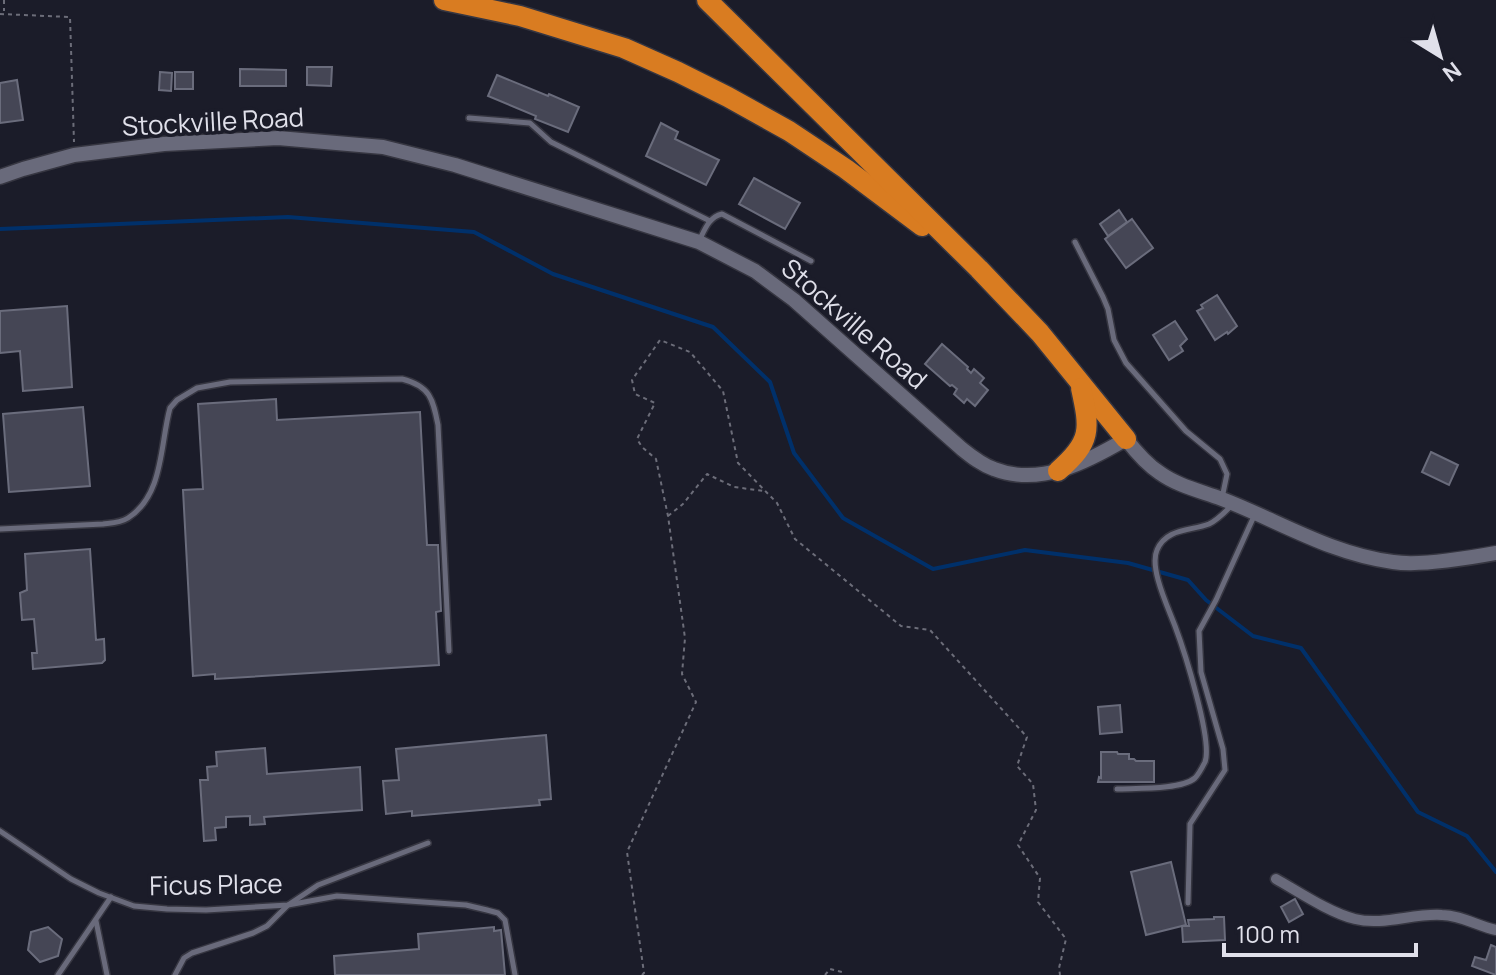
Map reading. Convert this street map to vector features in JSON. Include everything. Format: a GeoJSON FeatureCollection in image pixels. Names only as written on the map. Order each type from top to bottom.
{"type":"FeatureCollection","features":[{"type":"Feature","properties":{"kind":"highway"},"geometry":{"type":"LineString","coordinates":[[444,0],[520,16],[624,48],[728,97],[789,131],[846,169],[979,269]]}},
{"type":"Feature","properties":{"kind":"highway"},"geometry":{"type":"LineString","coordinates":[[707,0],[979,269],[1040,333],[1126,439]]}},
{"type":"Feature","properties":{"kind":"highway"},"geometry":{"type":"LineString","coordinates":[[1058,471],[1084,442],[1087,430],[1079,380]]}},
{"type":"Feature","properties":{"kind":"street","name":"Stockville Road"},"geometry":{"type":"LineString","coordinates":[[0,177],[74,155],[164,144],[278,138],[383,147],[455,165],[699,242],[755,271],[794,300],[962,449],[994,469],[1039,476],[1093,457],[1126,439]]}},
{"type":"Feature","properties":{"kind":"street"},"geometry":{"type":"LineString","coordinates":[[1126,439],[1139,457],[1177,483],[1364,558],[1397,563],[1496,553]]}},
{"type":"Feature","properties":{"kind":"street"},"geometry":{"type":"LineString","coordinates":[[1276,879],[1355,919],[1374,921],[1443,914],[1496,930]]}},
{"type":"Feature","properties":{"kind":"lane"},"geometry":{"type":"LineString","coordinates":[[469,118],[530,123],[551,142],[710,221]]}},
{"type":"Feature","properties":{"kind":"lane"},"geometry":{"type":"LineString","coordinates":[[699,242],[710,221],[722,214],[811,261]]}},
{"type":"Feature","properties":{"kind":"lane"},"geometry":{"type":"LineString","coordinates":[[1075,242],[1103,297],[1114,340],[1126,363],[1186,431],[1220,459],[1227,474],[1224,485],[1228,501],[1213,523],[1168,536],[1158,546],[1154,556],[1158,581],[1182,645],[1206,735],[1206,761],[1194,779],[1170,787],[1117,789]]}},
{"type":"Feature","properties":{"kind":"lane"},"geometry":{"type":"LineString","coordinates":[[0,529],[103,524],[129,517],[148,496],[157,474],[170,408],[197,388],[230,382],[410,381],[430,394],[438,425],[449,651]]}},
{"type":"Feature","properties":{"kind":"lane"},"geometry":{"type":"LineString","coordinates":[[1188,903],[1190,824],[1225,770],[1223,749],[1201,672],[1199,631],[1255,513]]}},
{"type":"Feature","properties":{"kind":"lane","name":"Ficus Place"},"geometry":{"type":"LineString","coordinates":[[0,831],[71,879],[134,906],[206,910],[288,905],[337,896],[466,905],[498,913],[505,920],[515,975]]}},
{"type":"Feature","properties":{"kind":"lane"},"geometry":{"type":"LineString","coordinates":[[175,975],[184,958],[267,926],[288,905],[318,885],[428,843]]}},
{"type":"Feature","properties":{"kind":"lane"},"geometry":{"type":"LineString","coordinates":[[58,975],[111,897]]}},
{"type":"Feature","properties":{"kind":"lane"},"geometry":{"type":"LineString","coordinates":[[96,920],[107,975]]}},
{"type":"Feature","properties":{"kind":"path"},"geometry":{"type":"LineString","coordinates":[[4,0],[2,13],[70,17],[74,155]]}},
{"type":"Feature","properties":{"kind":"path"},"geometry":{"type":"LineString","coordinates":[[642,975],[627,852],[696,702],[682,674],[685,638],[668,516],[656,459],[637,439],[655,403],[635,394],[632,380],[660,340],[690,352],[723,391],[738,463],[777,503],[795,539],[901,626],[930,630],[1027,737],[1017,766],[1033,784],[1036,810],[1018,845],[1040,878],[1038,902],[1066,939],[1060,975]]}},
{"type":"Feature","properties":{"kind":"path"},"geometry":{"type":"LineString","coordinates":[[668,516],[683,504],[707,474],[734,487],[766,491]]}},
{"type":"Feature","properties":{"kind":"path"},"geometry":{"type":"LineString","coordinates":[[825,975],[830,969],[844,975]]}},
{"type":"Feature","properties":{"kind":"building"},"geometry":{"type":"Polygon","coordinates":[[[307,67],[332,67],[331,86],[307,85],[307,67]]]}},
{"type":"Feature","properties":{"kind":"building"},"geometry":{"type":"Polygon","coordinates":[[[240,69],[286,70],[286,86],[240,86],[240,69]]]}},
{"type":"Feature","properties":{"kind":"building"},"geometry":{"type":"Polygon","coordinates":[[[160,72],[172,73],[171,91],[159,90],[160,72]]]}},
{"type":"Feature","properties":{"kind":"building"},"geometry":{"type":"Polygon","coordinates":[[[175,72],[193,72],[193,89],[175,89],[175,72]]]}},
{"type":"Feature","properties":{"kind":"building"},"geometry":{"type":"Polygon","coordinates":[[[497,75],[579,107],[568,132],[488,96],[497,75]]]}},
{"type":"Feature","properties":{"kind":"building"},"geometry":{"type":"Polygon","coordinates":[[[17,80],[23,120],[0,123],[0,83],[17,80]]]}},
{"type":"Feature","properties":{"kind":"building"},"geometry":{"type":"Polygon","coordinates":[[[661,123],[678,132],[675,139],[719,160],[706,185],[646,156],[661,123]]]}},
{"type":"Feature","properties":{"kind":"building"},"geometry":{"type":"Polygon","coordinates":[[[754,178],[800,203],[785,229],[739,204],[754,178]]]}},
{"type":"Feature","properties":{"kind":"building"},"geometry":{"type":"Polygon","coordinates":[[[1119,210],[1127,222],[1108,236],[1100,224],[1119,210]]]}},
{"type":"Feature","properties":{"kind":"building"},"geometry":{"type":"Polygon","coordinates":[[[1132,219],[1153,248],[1126,268],[1105,239],[1132,219]]]}},
{"type":"Feature","properties":{"kind":"building"},"geometry":{"type":"Polygon","coordinates":[[[1217,295],[1237,326],[1215,340],[1197,311],[1217,295]]]}},
{"type":"Feature","properties":{"kind":"building"},"geometry":{"type":"Polygon","coordinates":[[[67,306],[72,387],[23,391],[20,351],[0,353],[0,311],[67,306]]]}},
{"type":"Feature","properties":{"kind":"building"},"geometry":{"type":"Polygon","coordinates":[[[1175,321],[1187,339],[1180,346],[1183,351],[1169,360],[1153,335],[1175,321]]]}},
{"type":"Feature","properties":{"kind":"building"},"geometry":{"type":"Polygon","coordinates":[[[942,344],[971,373],[974,369],[984,378],[980,383],[988,390],[975,406],[967,399],[964,403],[954,394],[957,389],[925,364],[942,344]]]}},
{"type":"Feature","properties":{"kind":"building"},"geometry":{"type":"Polygon","coordinates":[[[276,399],[277,420],[420,412],[427,545],[438,545],[441,611],[436,612],[439,665],[215,679],[215,674],[193,676],[183,490],[203,489],[198,404],[276,399]]]}},
{"type":"Feature","properties":{"kind":"building"},"geometry":{"type":"Polygon","coordinates":[[[83,407],[90,486],[9,492],[3,414],[83,407]]]}},
{"type":"Feature","properties":{"kind":"building"},"geometry":{"type":"Polygon","coordinates":[[[1431,452],[1458,465],[1449,485],[1422,472],[1431,452]]]}},
{"type":"Feature","properties":{"kind":"building"},"geometry":{"type":"Polygon","coordinates":[[[90,549],[96,640],[104,639],[105,660],[102,663],[33,669],[32,653],[37,653],[34,619],[22,620],[20,593],[27,590],[25,554],[90,549]]]}},
{"type":"Feature","properties":{"kind":"building"},"geometry":{"type":"Polygon","coordinates":[[[1120,705],[1122,732],[1100,734],[1098,707],[1120,705]]]}},
{"type":"Feature","properties":{"kind":"building"},"geometry":{"type":"Polygon","coordinates":[[[546,735],[551,799],[539,800],[540,805],[412,816],[412,811],[386,814],[383,781],[399,780],[396,749],[546,735]]]}},
{"type":"Feature","properties":{"kind":"building"},"geometry":{"type":"Polygon","coordinates":[[[265,748],[267,774],[360,767],[362,810],[264,817],[265,824],[250,825],[250,816],[226,817],[226,827],[215,828],[216,840],[204,841],[200,780],[208,780],[207,767],[217,766],[216,752],[265,748]]]}},
{"type":"Feature","properties":{"kind":"building"},"geometry":{"type":"Polygon","coordinates":[[[1101,752],[1129,754],[1129,759],[1136,761],[1154,761],[1154,782],[1098,782],[1101,778],[1101,752]]]}},
{"type":"Feature","properties":{"kind":"building"},"geometry":{"type":"Polygon","coordinates":[[[1171,862],[1186,925],[1146,935],[1131,872],[1171,862]]]}},
{"type":"Feature","properties":{"kind":"building"},"geometry":{"type":"Polygon","coordinates":[[[1295,899],[1303,914],[1289,922],[1281,907],[1295,899]]]}},
{"type":"Feature","properties":{"kind":"building"},"geometry":{"type":"Polygon","coordinates":[[[1224,917],[1225,940],[1183,942],[1182,926],[1189,926],[1188,920],[1224,917]]]}},
{"type":"Feature","properties":{"kind":"building"},"geometry":{"type":"Polygon","coordinates":[[[48,927],[62,939],[58,956],[40,962],[28,950],[31,932],[48,927]]]}},
{"type":"Feature","properties":{"kind":"building"},"geometry":{"type":"Polygon","coordinates":[[[494,927],[494,931],[501,930],[505,975],[335,975],[334,956],[419,949],[418,934],[494,927]]]}},
{"type":"Feature","properties":{"kind":"building"},"geometry":{"type":"Polygon","coordinates":[[[1491,945],[1496,947],[1496,975],[1472,966],[1475,957],[1486,960],[1491,945]]]}},
{"type":"Feature","properties":{"kind":"waterway"},"geometry":{"type":"LineString","coordinates":[[0,229],[288,217],[474,232],[553,274],[713,327],[770,382],[794,453],[843,518],[933,569],[1025,550],[1128,563],[1188,580],[1206,600],[1253,636],[1301,648],[1418,812],[1467,836],[1496,872]]}}]}
